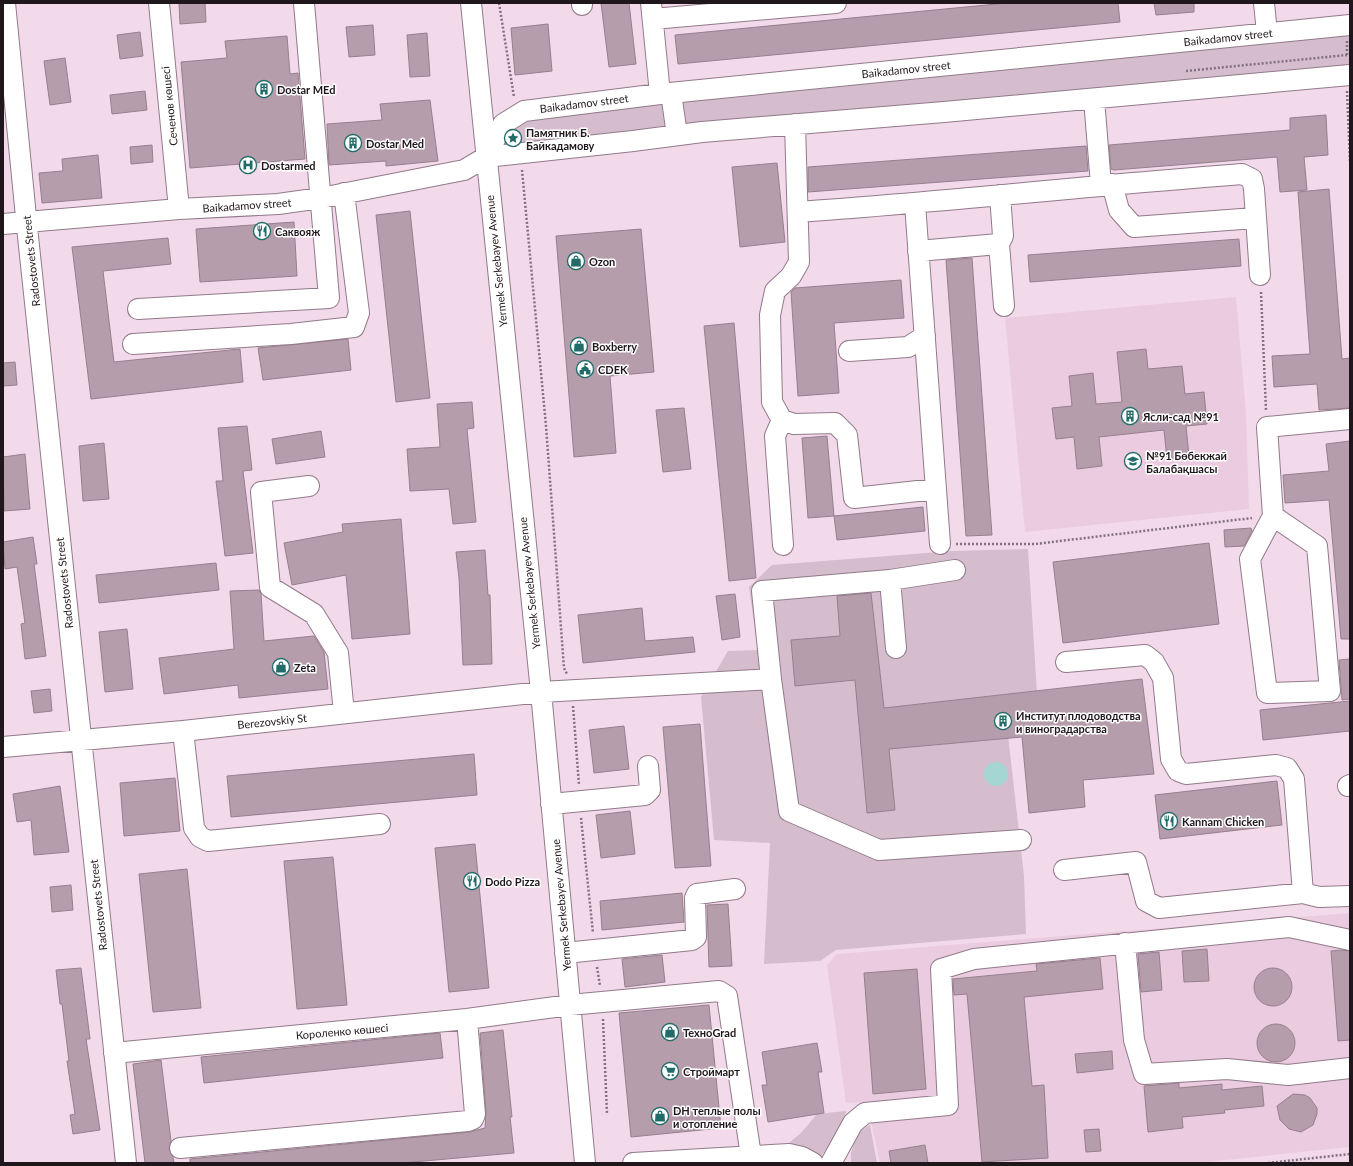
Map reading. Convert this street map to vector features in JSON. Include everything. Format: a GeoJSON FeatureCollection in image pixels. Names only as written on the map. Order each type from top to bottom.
{"type":"FeatureCollection","features":[{"type":"Feature","properties":{"kind":"street","name":"Radostovets Street"},"geometry":{"type":"LineString","coordinates":[[5,3],[11,138],[27,222],[126,1163]]}},
{"type":"Feature","properties":{"kind":"street","name":"Сеченов көшесі"},"geometry":{"type":"LineString","coordinates":[[159,3],[179,208]]}},
{"type":"Feature","properties":{"kind":"street"},"geometry":{"type":"LineString","coordinates":[[138,309],[329,298],[304,3]]}},
{"type":"Feature","properties":{"kind":"street","name":"Yermek Serkebayev Avenue"},"geometry":{"type":"LineString","coordinates":[[471,3],[540,692],[585,1163]]}},
{"type":"Feature","properties":{"kind":"street"},"geometry":{"type":"LineString","coordinates":[[1264,3],[1267,33]]}},
{"type":"Feature","properties":{"kind":"street"},"geometry":{"type":"LineString","coordinates":[[677,135],[666,93],[652,11],[825,4]]}},
{"type":"Feature","properties":{"kind":"street","name":"Baikadamov street"},"geometry":{"type":"LineString","coordinates":[[486,157],[503,124],[524,110],[666,93],[1348,25]]}},
{"type":"Feature","properties":{"kind":"street","name":"Baikadamov street"},"geometry":{"type":"LineString","coordinates":[[3,224],[179,208],[278,204],[320,190],[344,193],[464,170],[486,157],[677,135],[1094,99],[1348,75]]}},
{"type":"Feature","properties":{"kind":"street"},"geometry":{"type":"LineString","coordinates":[[1094,99],[1106,184],[1118,210],[1134,226],[1255,218]]}},
{"type":"Feature","properties":{"kind":"street"},"geometry":{"type":"LineString","coordinates":[[794,124],[799,262],[791,276],[775,291],[770,315],[772,402],[782,420],[794,424],[835,423],[847,435],[854,498],[936,489]]}},
{"type":"Feature","properties":{"kind":"street"},"geometry":{"type":"LineString","coordinates":[[798,212],[915,204],[1106,184],[1242,174],[1252,179],[1260,275]]}},
{"type":"Feature","properties":{"kind":"street"},"geometry":{"type":"LineString","coordinates":[[133,344],[291,334],[354,327],[359,313],[344,193]]}},
{"type":"Feature","properties":{"kind":"street"},"geometry":{"type":"LineString","coordinates":[[1000,195],[1003,236],[999,244],[1004,306]]}},
{"type":"Feature","properties":{"kind":"street"},"geometry":{"type":"LineString","coordinates":[[915,204],[940,544]]}},
{"type":"Feature","properties":{"kind":"street"},"geometry":{"type":"LineString","coordinates":[[918,251],[999,244]]}},
{"type":"Feature","properties":{"kind":"street"},"geometry":{"type":"LineString","coordinates":[[849,351],[908,347],[925,336]]}},
{"type":"Feature","properties":{"kind":"street"},"geometry":{"type":"LineString","coordinates":[[1273,516],[1317,546],[1330,691],[1267,693],[1250,559],[1273,516],[1267,427],[1350,419]]}},
{"type":"Feature","properties":{"kind":"street"},"geometry":{"type":"LineString","coordinates":[[782,420],[775,436],[783,545]]}},
{"type":"Feature","properties":{"kind":"street"},"geometry":{"type":"LineString","coordinates":[[309,486],[261,492],[270,587],[314,614],[338,652],[344,713]]}},
{"type":"Feature","properties":{"kind":"street"},"geometry":{"type":"LineString","coordinates":[[955,570],[890,580],[762,591],[771,679],[789,811],[879,850],[1021,840]]}},
{"type":"Feature","properties":{"kind":"street"},"geometry":{"type":"LineString","coordinates":[[890,580],[896,648]]}},
{"type":"Feature","properties":{"kind":"street"},"geometry":{"type":"LineString","coordinates":[[1066,662],[1145,655],[1154,662],[1163,678],[1171,759],[1178,771],[1186,774],[1276,765],[1287,768],[1294,779],[1303,893]]}},
{"type":"Feature","properties":{"kind":"street","name":"Berezovskiy St"},"geometry":{"type":"LineString","coordinates":[[3,747],[183,731],[540,692],[771,679]]}},
{"type":"Feature","properties":{"kind":"street"},"geometry":{"type":"LineString","coordinates":[[183,731],[194,828],[200,837],[208,841],[380,824]]}},
{"type":"Feature","properties":{"kind":"street"},"geometry":{"type":"LineString","coordinates":[[551,804],[645,795],[650,790],[648,766]]}},
{"type":"Feature","properties":{"kind":"street"},"geometry":{"type":"LineString","coordinates":[[1064,870],[1136,862],[1146,901],[1160,908],[1303,893],[1319,898],[1350,896]]}},
{"type":"Feature","properties":{"kind":"street"},"geometry":{"type":"LineString","coordinates":[[565,953],[692,940],[696,937],[695,898],[697,894],[735,889]]}},
{"type":"Feature","properties":{"kind":"street"},"geometry":{"type":"LineString","coordinates":[[832,1163],[853,1123],[866,1113],[948,1105],[941,969],[974,958],[1289,927],[1350,940]]}},
{"type":"Feature","properties":{"kind":"street"},"geometry":{"type":"LineString","coordinates":[[1125,943],[1134,1040],[1144,1074],[1227,1070],[1288,1075],[1350,1068]]}},
{"type":"Feature","properties":{"kind":"street","name":"Короленко көшесі"},"geometry":{"type":"LineString","coordinates":[[114,1053],[467,1019],[570,1005],[719,992],[727,996],[751,1156]]}},
{"type":"Feature","properties":{"kind":"street"},"geometry":{"type":"LineString","coordinates":[[180,1148],[468,1121],[472,1119],[475,1114],[467,1019]]}},
{"type":"Feature","properties":{"kind":"street"},"geometry":{"type":"LineString","coordinates":[[633,1163],[789,1154],[802,1157],[813,1163]]}},
{"type":"Feature","properties":{"kind":"path"},"geometry":{"type":"LineString","coordinates":[[499,3],[517,114]]}},
{"type":"Feature","properties":{"kind":"path"},"geometry":{"type":"LineString","coordinates":[[1348,25],[1347,55],[1350,162]]}},
{"type":"Feature","properties":{"kind":"path"},"geometry":{"type":"LineString","coordinates":[[1181,71],[1347,55]]}},
{"type":"Feature","properties":{"kind":"path"},"geometry":{"type":"LineString","coordinates":[[520,153],[546,419],[564,668],[572,690],[580,802],[595,950],[603,1002],[607,1114]]}},
{"type":"Feature","properties":{"kind":"path"},"geometry":{"type":"LineString","coordinates":[[1260,275],[1267,427]]}},
{"type":"Feature","properties":{"kind":"path"},"geometry":{"type":"LineString","coordinates":[[940,544],[1035,544],[1273,516]]}},
{"type":"Feature","properties":{"kind":"path"},"geometry":{"type":"LineString","coordinates":[[1268,1163],[1350,1154]]}},
{"type":"Feature","properties":{"kind":"shaded area"},"geometry":{"type":"Polygon","coordinates":[[[1350,35],[1350,72],[493,152],[515,118],[1350,35]]]}},
{"type":"Feature","properties":{"kind":"shaded area","name":"№91 Бөбекжай Балабақшасы"},"geometry":{"type":"Polygon","coordinates":[[[1236,297],[1246,414],[1249,509],[1025,532],[1005,318],[1236,297]]]}},
{"type":"Feature","properties":{"kind":"shaded area"},"geometry":{"type":"Polygon","coordinates":[[[1028,549],[1037,694],[1004,700],[1024,876],[1026,934],[836,950],[820,961],[764,964],[770,843],[714,840],[701,697],[728,651],[758,650],[749,587],[772,565],[952,551],[1028,549]]]}},
{"type":"Feature","properties":{"kind":"shaded area"},"geometry":{"type":"Polygon","coordinates":[[[991,762],[1001,762],[1008,769],[1008,779],[1001,786],[991,786],[984,779],[984,769],[991,762]]]}},
{"type":"Feature","properties":{"kind":"shaded area"},"geometry":{"type":"Polygon","coordinates":[[[1350,913],[1350,1147],[1197,1163],[880,1163],[867,1102],[846,1103],[827,965],[837,954],[1350,913]]]}},
{"type":"Feature","properties":{"kind":"shaded area"},"geometry":{"type":"Polygon","coordinates":[[[846,1111],[844,1125],[821,1156],[784,1147],[801,1133],[817,1114],[846,1111]]]}},
{"type":"Feature","properties":{"kind":"shaded area"},"geometry":{"type":"Polygon","coordinates":[[[870,1125],[877,1163],[851,1163],[851,1153],[857,1133],[870,1125]]]}},
{"type":"Feature","properties":{"kind":"building"},"geometry":{"type":"Polygon","coordinates":[[[179,3],[205,3],[206,22],[180,24],[179,3]]]}},
{"type":"Feature","properties":{"kind":"building"},"geometry":{"type":"Polygon","coordinates":[[[601,3],[629,3],[636,64],[609,67],[601,3]]]}},
{"type":"Feature","properties":{"kind":"building"},"geometry":{"type":"Polygon","coordinates":[[[1007,3],[1118,3],[1120,22],[678,64],[675,35],[1007,3]]]}},
{"type":"Feature","properties":{"kind":"building"},"geometry":{"type":"Polygon","coordinates":[[[1154,3],[1194,3],[1194,12],[1156,15],[1154,3]]]}},
{"type":"Feature","properties":{"kind":"building"},"geometry":{"type":"Polygon","coordinates":[[[548,24],[552,71],[515,75],[511,28],[548,24]]]}},
{"type":"Feature","properties":{"kind":"building"},"geometry":{"type":"Polygon","coordinates":[[[373,25],[375,55],[349,57],[346,27],[373,25]]]}},
{"type":"Feature","properties":{"kind":"building"},"geometry":{"type":"Polygon","coordinates":[[[140,32],[143,56],[120,59],[117,35],[140,32]]]}},
{"type":"Feature","properties":{"kind":"building"},"geometry":{"type":"Polygon","coordinates":[[[427,33],[430,76],[410,77],[407,35],[427,33]]]}},
{"type":"Feature","properties":{"kind":"building","name":"Dostar MEd"},"geometry":{"type":"Polygon","coordinates":[[[287,36],[290,74],[298,73],[305,159],[190,168],[181,62],[227,58],[225,41],[287,36]]]}},
{"type":"Feature","properties":{"kind":"building"},"geometry":{"type":"Polygon","coordinates":[[[65,58],[71,102],[50,105],[44,61],[65,58]]]}},
{"type":"Feature","properties":{"kind":"building"},"geometry":{"type":"Polygon","coordinates":[[[145,91],[147,110],[112,114],[110,95],[145,91]]]}},
{"type":"Feature","properties":{"kind":"building"},"geometry":{"type":"Polygon","coordinates":[[[430,100],[438,161],[386,166],[386,161],[329,165],[327,124],[382,120],[380,104],[430,100]]]}},
{"type":"Feature","properties":{"kind":"building"},"geometry":{"type":"Polygon","coordinates":[[[1326,115],[1328,155],[1304,157],[1307,190],[1280,192],[1277,157],[1114,170],[1111,169],[1109,145],[1290,130],[1290,118],[1326,115]]]}},
{"type":"Feature","properties":{"kind":"building"},"geometry":{"type":"Polygon","coordinates":[[[152,145],[153,162],[131,164],[130,147],[152,145]]]}},
{"type":"Feature","properties":{"kind":"building"},"geometry":{"type":"Polygon","coordinates":[[[1086,146],[1088,171],[808,192],[808,167],[1086,146]]]}},
{"type":"Feature","properties":{"kind":"building"},"geometry":{"type":"Polygon","coordinates":[[[98,155],[102,198],[42,203],[39,173],[63,171],[62,159],[98,155]]]}},
{"type":"Feature","properties":{"kind":"building"},"geometry":{"type":"Polygon","coordinates":[[[777,163],[785,242],[740,247],[732,167],[777,163]]]}},
{"type":"Feature","properties":{"kind":"building"},"geometry":{"type":"Polygon","coordinates":[[[1329,189],[1342,359],[1350,358],[1350,408],[1319,410],[1317,384],[1274,387],[1272,356],[1310,354],[1298,192],[1329,189]]]}},
{"type":"Feature","properties":{"kind":"building"},"geometry":{"type":"Polygon","coordinates":[[[410,211],[430,398],[396,402],[376,215],[410,211]]]}},
{"type":"Feature","properties":{"kind":"building"},"geometry":{"type":"Polygon","coordinates":[[[294,222],[297,276],[200,282],[196,229],[294,222]]]}},
{"type":"Feature","properties":{"kind":"building"},"geometry":{"type":"Polygon","coordinates":[[[641,229],[654,372],[610,376],[616,453],[574,457],[556,236],[641,229]]]}},
{"type":"Feature","properties":{"kind":"building"},"geometry":{"type":"Polygon","coordinates":[[[168,238],[171,264],[103,271],[114,362],[240,349],[243,382],[91,399],[72,247],[168,238]]]}},
{"type":"Feature","properties":{"kind":"building"},"geometry":{"type":"Polygon","coordinates":[[[1239,239],[1241,266],[1030,282],[1028,255],[1239,239]]]}},
{"type":"Feature","properties":{"kind":"building"},"geometry":{"type":"Polygon","coordinates":[[[972,258],[992,535],[966,536],[946,260],[972,258]]]}},
{"type":"Feature","properties":{"kind":"building"},"geometry":{"type":"Polygon","coordinates":[[[901,280],[904,318],[834,323],[839,393],[798,396],[791,292],[795,288],[901,280]]]}},
{"type":"Feature","properties":{"kind":"building"},"geometry":{"type":"Polygon","coordinates":[[[734,323],[756,578],[729,581],[704,326],[734,323]]]}},
{"type":"Feature","properties":{"kind":"building"},"geometry":{"type":"Polygon","coordinates":[[[348,339],[351,370],[263,380],[258,348],[348,339]]]}},
{"type":"Feature","properties":{"kind":"building","name":"Ясли-сад №91"},"geometry":{"type":"Polygon","coordinates":[[[1146,349],[1148,369],[1182,366],[1185,394],[1204,392],[1207,424],[1186,426],[1189,456],[1167,459],[1164,430],[1099,437],[1102,466],[1077,469],[1074,437],[1056,439],[1052,408],[1072,406],[1069,376],[1093,373],[1096,404],[1122,402],[1117,352],[1146,349]]]}},
{"type":"Feature","properties":{"kind":"building"},"geometry":{"type":"Polygon","coordinates":[[[15,362],[17,385],[3,386],[3,363],[15,362]]]}},
{"type":"Feature","properties":{"kind":"building"},"geometry":{"type":"Polygon","coordinates":[[[472,402],[474,428],[467,429],[476,522],[453,524],[449,489],[410,491],[407,449],[440,447],[437,404],[472,402]]]}},
{"type":"Feature","properties":{"kind":"building"},"geometry":{"type":"Polygon","coordinates":[[[684,408],[691,469],[663,472],[656,410],[684,408]]]}},
{"type":"Feature","properties":{"kind":"building"},"geometry":{"type":"Polygon","coordinates":[[[247,426],[252,470],[243,471],[253,553],[225,556],[216,481],[223,481],[218,428],[247,426]]]}},
{"type":"Feature","properties":{"kind":"building"},"geometry":{"type":"Polygon","coordinates":[[[321,431],[325,457],[276,464],[272,439],[321,431]]]}},
{"type":"Feature","properties":{"kind":"building"},"geometry":{"type":"Polygon","coordinates":[[[827,436],[834,516],[808,518],[802,438],[827,436]]]}},
{"type":"Feature","properties":{"kind":"building"},"geometry":{"type":"Polygon","coordinates":[[[1350,441],[1350,639],[1341,639],[1329,500],[1285,503],[1283,475],[1329,471],[1326,444],[1350,441]]]}},
{"type":"Feature","properties":{"kind":"building"},"geometry":{"type":"Polygon","coordinates":[[[104,443],[109,499],[83,501],[79,446],[104,443]]]}},
{"type":"Feature","properties":{"kind":"building"},"geometry":{"type":"Polygon","coordinates":[[[25,454],[30,509],[4,511],[3,457],[25,454]]]}},
{"type":"Feature","properties":{"kind":"building"},"geometry":{"type":"Polygon","coordinates":[[[923,507],[925,531],[837,540],[834,516],[923,507]]]}},
{"type":"Feature","properties":{"kind":"building"},"geometry":{"type":"Polygon","coordinates":[[[401,519],[410,634],[352,639],[346,575],[292,585],[284,543],[343,532],[342,524],[401,519]]]}},
{"type":"Feature","properties":{"kind":"building"},"geometry":{"type":"Polygon","coordinates":[[[1251,528],[1252,531],[1244,546],[1225,547],[1224,530],[1251,528]]]}},
{"type":"Feature","properties":{"kind":"building"},"geometry":{"type":"Polygon","coordinates":[[[33,537],[37,564],[34,564],[46,656],[25,659],[21,624],[25,623],[17,567],[5,569],[3,542],[33,537]]]}},
{"type":"Feature","properties":{"kind":"building"},"geometry":{"type":"Polygon","coordinates":[[[1209,543],[1219,624],[1063,643],[1053,562],[1209,543]]]}},
{"type":"Feature","properties":{"kind":"building"},"geometry":{"type":"Polygon","coordinates":[[[485,550],[488,595],[490,595],[492,664],[463,665],[459,578],[456,552],[485,550]]]}},
{"type":"Feature","properties":{"kind":"building"},"geometry":{"type":"Polygon","coordinates":[[[216,563],[219,590],[99,603],[96,575],[216,563]]]}},
{"type":"Feature","properties":{"kind":"building"},"geometry":{"type":"Polygon","coordinates":[[[259,590],[261,594],[264,641],[314,636],[324,652],[328,689],[239,698],[238,685],[164,694],[159,658],[234,649],[230,591],[259,590]]]}},
{"type":"Feature","properties":{"kind":"building","name":"Институт плодоводства и виноградарства"},"geometry":{"type":"Polygon","coordinates":[[[871,593],[884,708],[1142,679],[1154,774],[1083,780],[1085,807],[1029,813],[1022,737],[889,749],[895,810],[867,813],[855,680],[795,686],[791,640],[840,636],[837,596],[871,593]]]}},
{"type":"Feature","properties":{"kind":"building"},"geometry":{"type":"Polygon","coordinates":[[[735,594],[740,637],[722,640],[716,596],[735,594]]]}},
{"type":"Feature","properties":{"kind":"building"},"geometry":{"type":"Polygon","coordinates":[[[642,608],[645,641],[693,637],[695,652],[583,663],[578,615],[642,608]]]}},
{"type":"Feature","properties":{"kind":"building"},"geometry":{"type":"Polygon","coordinates":[[[127,629],[133,689],[105,692],[99,632],[127,629]]]}},
{"type":"Feature","properties":{"kind":"building"},"geometry":{"type":"Polygon","coordinates":[[[1350,659],[1350,699],[1342,700],[1339,660],[1350,659]]]}},
{"type":"Feature","properties":{"kind":"building"},"geometry":{"type":"Polygon","coordinates":[[[50,689],[52,711],[34,713],[31,691],[50,689]]]}},
{"type":"Feature","properties":{"kind":"building"},"geometry":{"type":"Polygon","coordinates":[[[1350,701],[1350,731],[1263,740],[1260,710],[1350,701]]]}},
{"type":"Feature","properties":{"kind":"building"},"geometry":{"type":"Polygon","coordinates":[[[700,724],[711,866],[675,868],[663,727],[700,724]]]}},
{"type":"Feature","properties":{"kind":"building"},"geometry":{"type":"Polygon","coordinates":[[[624,726],[629,769],[594,773],[589,730],[624,726]]]}},
{"type":"Feature","properties":{"kind":"building"},"geometry":{"type":"Polygon","coordinates":[[[474,754],[477,795],[231,817],[227,776],[474,754]]]}},
{"type":"Feature","properties":{"kind":"building"},"geometry":{"type":"Polygon","coordinates":[[[175,778],[180,831],[124,836],[120,783],[175,778]]]}},
{"type":"Feature","properties":{"kind":"building"},"geometry":{"type":"Polygon","coordinates":[[[1277,781],[1282,825],[1160,839],[1155,795],[1277,781]]]}},
{"type":"Feature","properties":{"kind":"building"},"geometry":{"type":"Polygon","coordinates":[[[60,786],[69,852],[34,855],[31,820],[17,822],[13,794],[60,786]]]}},
{"type":"Feature","properties":{"kind":"building"},"geometry":{"type":"Polygon","coordinates":[[[630,811],[635,854],[601,858],[596,815],[630,811]]]}},
{"type":"Feature","properties":{"kind":"building"},"geometry":{"type":"Polygon","coordinates":[[[475,844],[489,988],[449,992],[435,848],[475,844]]]}},
{"type":"Feature","properties":{"kind":"building"},"geometry":{"type":"Polygon","coordinates":[[[333,857],[347,1005],[297,1009],[284,861],[333,857]]]}},
{"type":"Feature","properties":{"kind":"building"},"geometry":{"type":"Polygon","coordinates":[[[187,869],[201,1008],[153,1012],[139,874],[187,869]]]}},
{"type":"Feature","properties":{"kind":"building"},"geometry":{"type":"Polygon","coordinates":[[[71,885],[73,910],[52,912],[50,887],[71,885]]]}},
{"type":"Feature","properties":{"kind":"building"},"geometry":{"type":"Polygon","coordinates":[[[682,893],[684,922],[602,930],[600,901],[682,893]]]}},
{"type":"Feature","properties":{"kind":"building"},"geometry":{"type":"Polygon","coordinates":[[[728,904],[732,966],[709,967],[707,905],[728,904]]]}},
{"type":"Feature","properties":{"kind":"building"},"geometry":{"type":"Polygon","coordinates":[[[1207,949],[1209,981],[1184,982],[1182,951],[1207,949]]]}},
{"type":"Feature","properties":{"kind":"building"},"geometry":{"type":"Polygon","coordinates":[[[1331,951],[1350,951],[1350,1040],[1338,1041],[1331,951]]]}},
{"type":"Feature","properties":{"kind":"building"},"geometry":{"type":"Polygon","coordinates":[[[1159,952],[1162,990],[1141,992],[1138,954],[1159,952]]]}},
{"type":"Feature","properties":{"kind":"building"},"geometry":{"type":"Polygon","coordinates":[[[662,955],[665,982],[625,987],[622,959],[662,955]]]}},
{"type":"Feature","properties":{"kind":"building"},"geometry":{"type":"Polygon","coordinates":[[[1100,958],[1103,989],[1024,997],[1032,1086],[1044,1085],[1048,1158],[982,1162],[967,994],[954,995],[953,979],[1037,971],[1036,964],[1100,958]]]}},
{"type":"Feature","properties":{"kind":"building"},"geometry":{"type":"Polygon","coordinates":[[[81,968],[90,1039],[86,1039],[100,1130],[73,1134],[70,1115],[75,1114],[67,1061],[69,1061],[62,1004],[60,1004],[56,970],[81,968]]]}},
{"type":"Feature","properties":{"kind":"building"},"geometry":{"type":"Polygon","coordinates":[[[1269,968],[1277,968],[1284,971],[1289,976],[1292,987],[1289,998],[1284,1003],[1277,1006],[1269,1006],[1262,1003],[1257,998],[1254,991],[1254,983],[1257,976],[1262,971],[1269,968]]]}},
{"type":"Feature","properties":{"kind":"building"},"geometry":{"type":"Polygon","coordinates":[[[917,969],[926,1089],[873,1094],[864,973],[917,969]]]}},
{"type":"Feature","properties":{"kind":"building","name":"Строймарт"},"geometry":{"type":"Polygon","coordinates":[[[709,1005],[721,1128],[631,1137],[619,1013],[709,1005]]]}},
{"type":"Feature","properties":{"kind":"building"},"geometry":{"type":"Polygon","coordinates":[[[1272,1024],[1280,1024],[1287,1027],[1292,1032],[1295,1043],[1292,1054],[1287,1059],[1280,1062],[1272,1062],[1265,1059],[1260,1054],[1257,1047],[1257,1039],[1260,1032],[1265,1027],[1272,1024]]]}},
{"type":"Feature","properties":{"kind":"building"},"geometry":{"type":"Polygon","coordinates":[[[503,1030],[512,1117],[510,1117],[514,1153],[402,1163],[190,1163],[190,1159],[469,1132],[485,1128],[486,1113],[480,1033],[503,1030]]]}},
{"type":"Feature","properties":{"kind":"building"},"geometry":{"type":"Polygon","coordinates":[[[440,1033],[443,1058],[204,1083],[201,1057],[440,1033]]]}},
{"type":"Feature","properties":{"kind":"building"},"geometry":{"type":"Polygon","coordinates":[[[817,1043],[822,1072],[818,1072],[824,1113],[768,1122],[762,1085],[767,1085],[762,1052],[817,1043]]]}},
{"type":"Feature","properties":{"kind":"building"},"geometry":{"type":"Polygon","coordinates":[[[1112,1051],[1113,1069],[1077,1073],[1075,1054],[1112,1051]]]}},
{"type":"Feature","properties":{"kind":"building"},"geometry":{"type":"Polygon","coordinates":[[[161,1060],[171,1141],[169,1149],[174,1163],[145,1163],[133,1064],[161,1060]]]}},
{"type":"Feature","properties":{"kind":"building"},"geometry":{"type":"Polygon","coordinates":[[[1179,1083],[1179,1088],[1222,1084],[1222,1090],[1262,1086],[1264,1106],[1224,1110],[1225,1113],[1182,1117],[1183,1128],[1148,1132],[1144,1086],[1179,1083]]]}},
{"type":"Feature","properties":{"kind":"building"},"geometry":{"type":"Polygon","coordinates":[[[1293,1094],[1305,1095],[1310,1098],[1317,1108],[1317,1114],[1313,1125],[1301,1132],[1289,1129],[1280,1120],[1277,1106],[1293,1094]]]}},
{"type":"Feature","properties":{"kind":"building"},"geometry":{"type":"Polygon","coordinates":[[[1099,1129],[1101,1151],[1086,1152],[1084,1130],[1099,1129]]]}},
{"type":"Feature","properties":{"kind":"building"},"geometry":{"type":"Polygon","coordinates":[[[925,1145],[928,1163],[891,1163],[889,1151],[925,1145]]]}},
{"type":"Feature","properties":{"kind":"place","name":"Dostar MEd"},"geometry":{"type":"Point","coordinates":[264,89]}},
{"type":"Feature","properties":{"kind":"place","name":"Памятник Б. Байкадамову"},"geometry":{"type":"Point","coordinates":[513,138]}},
{"type":"Feature","properties":{"kind":"place","name":"Dostar Med"},"geometry":{"type":"Point","coordinates":[353,143]}},
{"type":"Feature","properties":{"kind":"place","name":"Dostarmed"},"geometry":{"type":"Point","coordinates":[248,165]}},
{"type":"Feature","properties":{"kind":"place","name":"Саквояж"},"geometry":{"type":"Point","coordinates":[262,231]}},
{"type":"Feature","properties":{"kind":"place","name":"Ozon"},"geometry":{"type":"Point","coordinates":[576,261]}},
{"type":"Feature","properties":{"kind":"place","name":"Boxberry"},"geometry":{"type":"Point","coordinates":[579,346]}},
{"type":"Feature","properties":{"kind":"place","name":"CDEK"},"geometry":{"type":"Point","coordinates":[585,369]}},
{"type":"Feature","properties":{"kind":"place","name":"Ясли-сад №91"},"geometry":{"type":"Point","coordinates":[1130,416]}},
{"type":"Feature","properties":{"kind":"place","name":"№91 Бөбекжай Балабақшасы"},"geometry":{"type":"Point","coordinates":[1133,461]}},
{"type":"Feature","properties":{"kind":"place","name":"Zeta"},"geometry":{"type":"Point","coordinates":[281,667]}},
{"type":"Feature","properties":{"kind":"place","name":"Институт плодоводства и виноградарства"},"geometry":{"type":"Point","coordinates":[1003,721]}},
{"type":"Feature","properties":{"kind":"place","name":"Kannam Chicken"},"geometry":{"type":"Point","coordinates":[1169,821]}},
{"type":"Feature","properties":{"kind":"place","name":"Dodo Pizza"},"geometry":{"type":"Point","coordinates":[472,881]}},
{"type":"Feature","properties":{"kind":"place","name":"ТехноGrad"},"geometry":{"type":"Point","coordinates":[670,1032]}},
{"type":"Feature","properties":{"kind":"place","name":"Строймарт"},"geometry":{"type":"Point","coordinates":[670,1071]}},
{"type":"Feature","properties":{"kind":"place","name":"DH теплые полы и отопление"},"geometry":{"type":"Point","coordinates":[660,1116]}}]}
